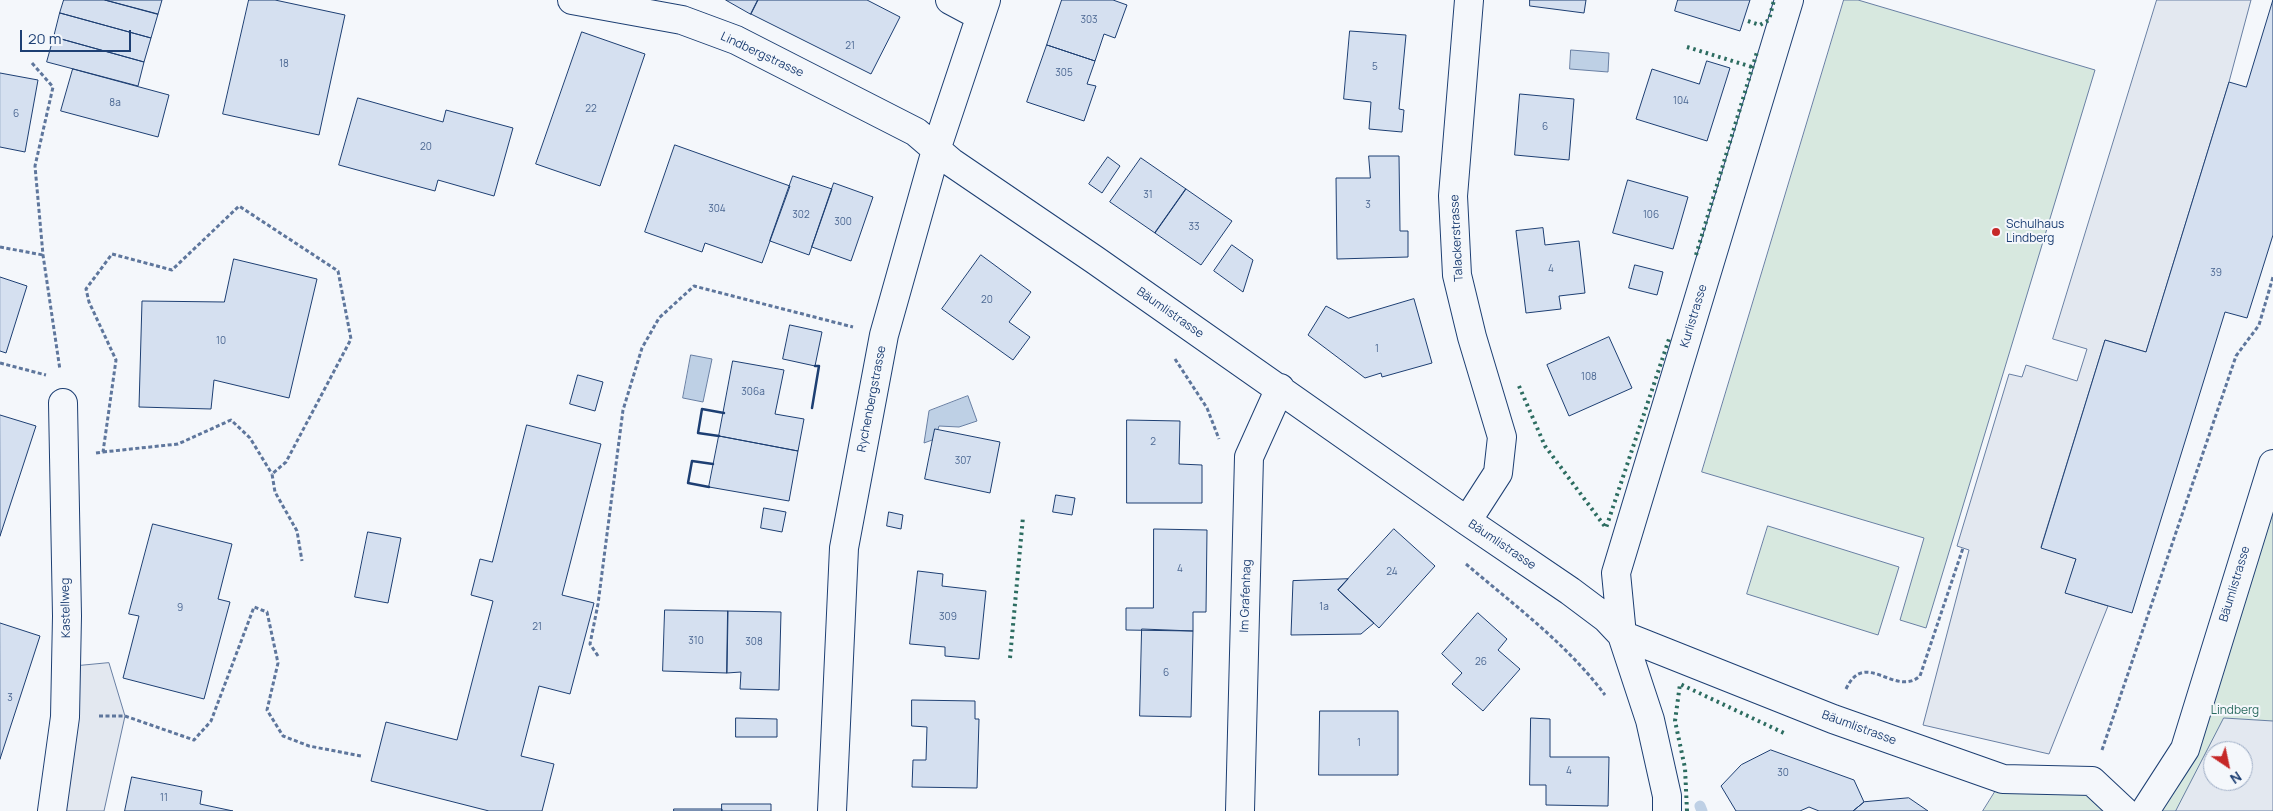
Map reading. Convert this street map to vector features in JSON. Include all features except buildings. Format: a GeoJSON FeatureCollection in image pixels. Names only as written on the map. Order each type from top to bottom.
{"type":"FeatureCollection","features":[{"type":"Feature","properties":{"kind":"street","name":"Lindbergstrasse"},"geometry":{"type":"LineString","coordinates":[[572,0],[682,20],[736,40],[916,132],[936,150]]}},
{"type":"Feature","properties":{"kind":"street"},"geometry":{"type":"LineString","coordinates":[[950,0],[983,8]]}},
{"type":"Feature","properties":{"kind":"street","name":"Talackerstrasse"},"geometry":{"type":"LineString","coordinates":[[1467,521],[1498,473],[1502,437],[1457,275],[1453,196],[1469,0]]}},
{"type":"Feature","properties":{"kind":"street","name":"Kurlistrasse"},"geometry":{"type":"LineString","coordinates":[[1622,635],[1616,573],[1789,0]]}},
{"type":"Feature","properties":{"kind":"street","name":"Rychenbergstrasse"},"geometry":{"type":"LineString","coordinates":[[832,811],[844,548],[884,335],[936,150],[983,8]]}},
{"type":"Feature","properties":{"kind":"street","name":"Bäumlistrasse"},"geometry":{"type":"LineString","coordinates":[[936,150],[1570,591],[1606,618],[1622,635],[1833,720],[2004,780],[2092,781]]}},
{"type":"Feature","properties":{"kind":"street","name":"Im Grafenhag"},"geometry":{"type":"LineString","coordinates":[[1240,811],[1249,457],[1280,388]]}},
{"type":"Feature","properties":{"kind":"street","name":"Kastellweg"},"geometry":{"type":"LineString","coordinates":[[52,811],[65,717],[67,616],[62,391]]}},
{"type":"Feature","properties":{"kind":"street","name":"Bäumlistrasse"},"geometry":{"type":"LineString","coordinates":[[2145,811],[2185,749],[2273,464]]}},
{"type":"Feature","properties":{"kind":"street"},"geometry":{"type":"LineString","coordinates":[[1622,635],[1650,720],[1667,796],[1667,811]]}},
{"type":"Feature","properties":{"kind":"street"},"geometry":{"type":"LineString","coordinates":[[2092,781],[2124,811]]}},
{"type":"Feature","properties":{"kind":"path"},"geometry":{"type":"LineString","coordinates":[[32,63],[53,86],[35,166],[43,255],[62,391]]}},
{"type":"Feature","properties":{"kind":"path"},"geometry":{"type":"LineString","coordinates":[[103,452],[116,360],[89,302],[86,290],[112,254],[172,270],[239,206],[338,271],[351,339],[286,462],[272,474]]}},
{"type":"Feature","properties":{"kind":"path"},"geometry":{"type":"LineString","coordinates":[[0,247],[43,255]]}},
{"type":"Feature","properties":{"kind":"path"},"geometry":{"type":"LineString","coordinates":[[2092,781],[2236,356],[2259,325],[2273,277]]}},
{"type":"Feature","properties":{"kind":"path"},"geometry":{"type":"LineString","coordinates":[[598,656],[590,644],[598,604],[623,410],[642,348],[659,318],[694,286],[854,327]]}},
{"type":"Feature","properties":{"kind":"path"},"geometry":{"type":"LineString","coordinates":[[0,363],[62,391]]}},
{"type":"Feature","properties":{"kind":"path"},"geometry":{"type":"LineString","coordinates":[[64,457],[178,444],[232,420],[250,438],[272,474],[275,492],[297,531],[302,561]]}},
{"type":"Feature","properties":{"kind":"path"},"geometry":{"type":"LineString","coordinates":[[1833,720],[1848,685],[1856,675],[1866,671],[1905,683],[1913,682],[1920,676],[1963,548]]}},
{"type":"Feature","properties":{"kind":"path"},"geometry":{"type":"LineString","coordinates":[[1461,559],[1559,644],[1589,673],[1607,697]]}},
{"type":"Feature","properties":{"kind":"path"},"geometry":{"type":"LineString","coordinates":[[65,717],[125,716],[194,740],[211,721],[254,607],[267,612],[278,663],[267,710],[283,736],[310,746],[361,756]]}},
{"type":"Feature","properties":{"kind":"green space"},"geometry":{"type":"Polygon","coordinates":[[[1844,0],[1858,0],[2095,70],[1926,628],[1900,620],[1924,538],[1702,472],[1844,0]]]}},
{"type":"Feature","properties":{"kind":"green space","name":"Lindberg"},"geometry":{"type":"Polygon","coordinates":[[[2273,464],[2273,811],[2145,811],[2185,749],[2273,464]]]}},
{"type":"Feature","properties":{"kind":"green space"},"geometry":{"type":"Polygon","coordinates":[[[1768,526],[1899,567],[1878,635],[1747,594],[1768,526]]]}},
{"type":"Feature","properties":{"kind":"green space"},"geometry":{"type":"Polygon","coordinates":[[[2003,779],[2092,781],[2124,811],[1983,811],[2003,779]]]}},
{"type":"Feature","properties":{"kind":"shaded area"},"geometry":{"type":"Polygon","coordinates":[[[2157,0],[2251,0],[2229,82],[2146,352],[2105,340],[2041,547],[2076,559],[2066,593],[2108,606],[2049,754],[1923,725],[1969,550],[1957,546],[2009,374],[2022,377],[2026,365],[2077,381],[2087,349],[2053,339],[2157,0]]]}},
{"type":"Feature","properties":{"kind":"shaded area"},"geometry":{"type":"Polygon","coordinates":[[[109,663],[125,716],[104,811],[52,811],[67,667],[109,663]]]}},
{"type":"Feature","properties":{"kind":"shaded area"},"geometry":{"type":"Polygon","coordinates":[[[2224,718],[2273,721],[2273,811],[2176,811],[2203,759],[2203,791],[2253,791],[2253,741],[2212,741],[2224,718]]]}},
{"type":"Feature","properties":{"kind":"water"},"geometry":{"type":"Polygon","coordinates":[[[1571,50],[1609,53],[1608,72],[1570,69],[1571,50]]]}},
{"type":"Feature","properties":{"kind":"water"},"geometry":{"type":"Polygon","coordinates":[[[691,355],[712,359],[703,402],[683,398],[691,355]]]}},
{"type":"Feature","properties":{"kind":"water"},"geometry":{"type":"Polygon","coordinates":[[[968,396],[977,421],[959,427],[939,426],[935,439],[924,443],[929,411],[968,396]]]}},
{"type":"Feature","properties":{"kind":"waterway"},"geometry":{"type":"LineString","coordinates":[[1700,806],[1702,811]]}},
{"type":"Feature","properties":{"kind":"hedge"},"geometry":{"type":"LineString","coordinates":[[1748,21],[1760,25],[1769,20],[1774,0]]}},
{"type":"Feature","properties":{"kind":"hedge"},"geometry":{"type":"LineString","coordinates":[[1687,47],[1752,67]]}},
{"type":"Feature","properties":{"kind":"hedge"},"geometry":{"type":"LineString","coordinates":[[1696,255],[1757,52]]}},
{"type":"Feature","properties":{"kind":"hedge"},"geometry":{"type":"LineString","coordinates":[[1519,386],[1545,446],[1606,528],[1670,336]]}},
{"type":"Feature","properties":{"kind":"hedge"},"geometry":{"type":"LineString","coordinates":[[1010,658],[1023,517]]}},
{"type":"Feature","properties":{"kind":"hedge"},"geometry":{"type":"LineString","coordinates":[[1687,811],[1685,768],[1675,721],[1680,684],[1786,734]]}},
{"type":"Feature","properties":{"kind":"wall"},"geometry":{"type":"LineString","coordinates":[[812,408],[819,366],[815,366]]}},
{"type":"Feature","properties":{"kind":"wall"},"geometry":{"type":"LineString","coordinates":[[719,436],[698,433],[702,409],[724,413]]}},
{"type":"Feature","properties":{"kind":"wall"},"geometry":{"type":"LineString","coordinates":[[709,487],[688,483],[692,461],[713,464]]}},
{"type":"Feature","properties":{"kind":"place","name":"Schulhaus Lindberg"},"geometry":{"type":"Point","coordinates":[1996,232]}}]}
